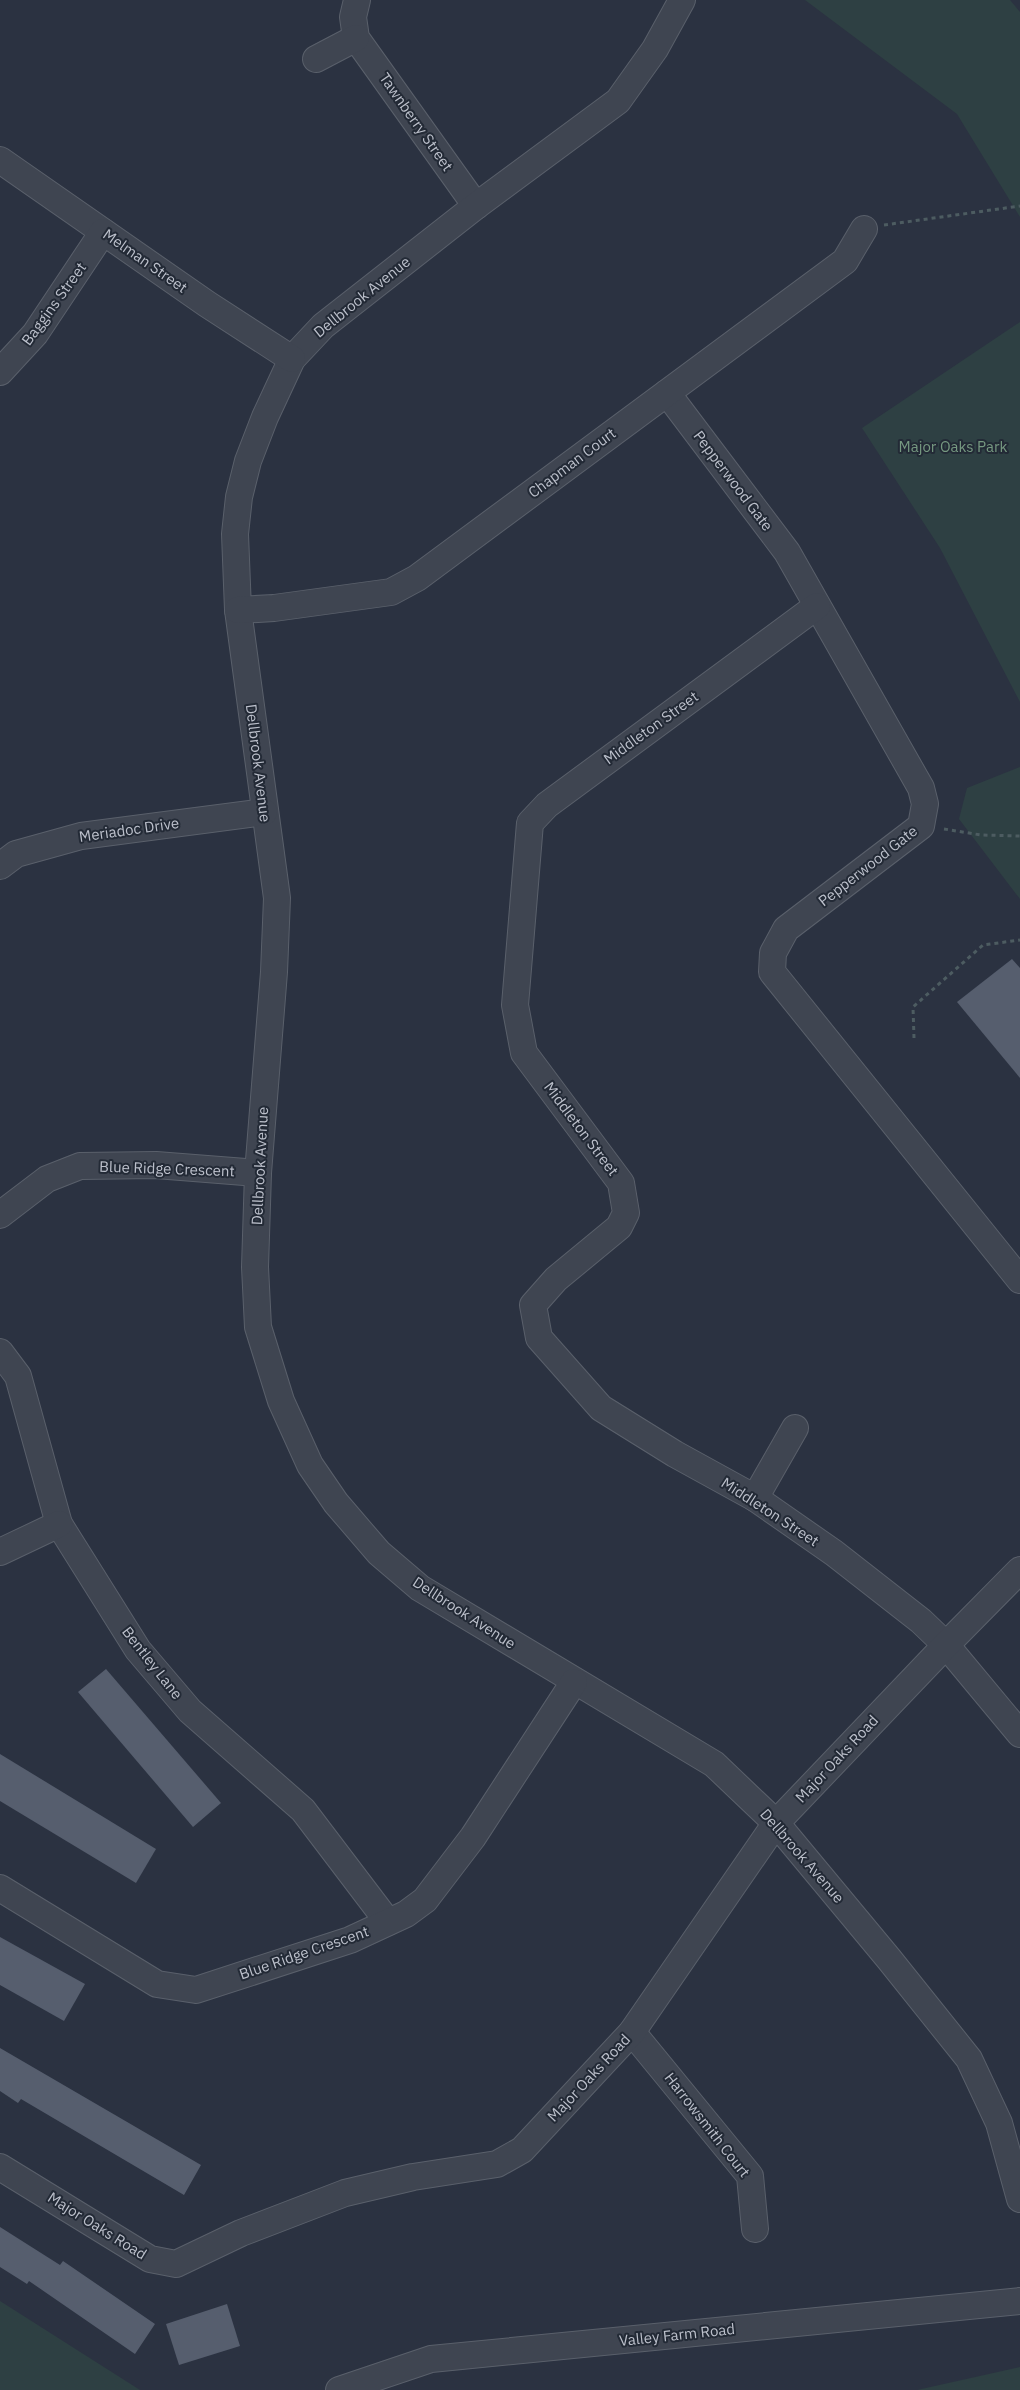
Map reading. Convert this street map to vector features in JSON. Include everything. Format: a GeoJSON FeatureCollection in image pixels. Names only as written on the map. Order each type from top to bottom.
{"type":"FeatureCollection","features":[{"type":"Feature","properties":{"kind":"street"},"geometry":{"type":"LineString","coordinates":[[316,59],[356,38],[353,17],[358,0]]}},
{"type":"Feature","properties":{"kind":"street","name":"Dellbrook Avenue"},"geometry":{"type":"LineString","coordinates":[[682,0],[655,49],[618,101],[476,206],[323,326],[292,359],[248,461],[238,496],[234,534],[238,610],[277,898],[274,972],[258,1173],[254,1267],[258,1327],[280,1401],[310,1465],[336,1503],[379,1553],[420,1588],[574,1682],[714,1764],[776,1823],[890,1959],[968,2059],[999,2123],[1020,2199]]}},
{"type":"Feature","properties":{"kind":"street","name":"Tawnberry Street"},"geometry":{"type":"LineString","coordinates":[[356,38],[476,206]]}},
{"type":"Feature","properties":{"kind":"street","name":"Melman Street"},"geometry":{"type":"LineString","coordinates":[[0,160],[207,304],[292,359]]}},
{"type":"Feature","properties":{"kind":"street","name":"Chapman Court"},"geometry":{"type":"LineString","coordinates":[[238,610],[274,608],[391,592],[417,578],[845,261],[864,229]]}},
{"type":"Feature","properties":{"kind":"street","name":"Baggins Street"},"geometry":{"type":"LineString","coordinates":[[0,372],[35,334],[103,232]]}},
{"type":"Feature","properties":{"kind":"street","name":"Pepperwood Gate"},"geometry":{"type":"LineString","coordinates":[[666,392],[787,552],[921,788],[925,804],[921,826],[786,929],[773,952],[772,972],[1020,1280]]}},
{"type":"Feature","properties":{"kind":"street","name":"Middleton Street"},"geometry":{"type":"LineString","coordinates":[[817,606],[547,805],[530,823],[515,1005],[524,1052],[621,1183],[626,1213],[619,1227],[556,1279],[533,1305],[539,1338],[601,1408],[675,1454],[755,1498],[834,1553],[921,1621],[946,1645],[1020,1734]]}},
{"type":"Feature","properties":{"kind":"street","name":"Meriadoc Drive"},"geometry":{"type":"LineString","coordinates":[[0,866],[16,854],[81,836],[264,812]]}},
{"type":"Feature","properties":{"kind":"street","name":"Blue Ridge Crescent"},"geometry":{"type":"LineString","coordinates":[[0,1214],[47,1179],[80,1166],[156,1165],[258,1173]]}},
{"type":"Feature","properties":{"kind":"street","name":"Bentley Lane"},"geometry":{"type":"LineString","coordinates":[[0,1352],[18,1376],[60,1524],[98,1588],[145,1657],[190,1711],[303,1810],[388,1922]]}},
{"type":"Feature","properties":{"kind":"street"},"geometry":{"type":"LineString","coordinates":[[755,1498],[795,1428]]}},
{"type":"Feature","properties":{"kind":"street"},"geometry":{"type":"LineString","coordinates":[[0,1552],[60,1524]]}},
{"type":"Feature","properties":{"kind":"street","name":"Major Oaks Road"},"geometry":{"type":"LineString","coordinates":[[0,2167],[150,2259],[176,2264],[242,2233],[345,2193],[412,2176],[497,2164],[522,2150],[632,2032],[776,1823],[1020,1570]]}},
{"type":"Feature","properties":{"kind":"street","name":"Blue Ridge Crescent"},"geometry":{"type":"LineString","coordinates":[[0,1888],[157,1984],[196,1990],[350,1940],[406,1914],[425,1900],[473,1838],[574,1682]]}},
{"type":"Feature","properties":{"kind":"street","name":"Harrowsmith Court"},"geometry":{"type":"LineString","coordinates":[[632,2032],[750,2176],[755,2229]]}},
{"type":"Feature","properties":{"kind":"street","name":"Valley Farm Road"},"geometry":{"type":"LineString","coordinates":[[339,2390],[431,2359],[1020,2301]]}},
{"type":"Feature","properties":{"kind":"path"},"geometry":{"type":"LineString","coordinates":[[864,229],[1020,206]]}},
{"type":"Feature","properties":{"kind":"path"},"geometry":{"type":"LineString","coordinates":[[921,826],[981,835],[1020,836]]}},
{"type":"Feature","properties":{"kind":"path"},"geometry":{"type":"LineString","coordinates":[[914,1038],[912,1007],[983,944],[1020,940]]}},
{"type":"Feature","properties":{"kind":"green space"},"geometry":{"type":"Polygon","coordinates":[[[805,0],[1010,0],[1020,12],[1020,217],[957,114],[805,0]]]}},
{"type":"Feature","properties":{"kind":"green space","name":"Major Oaks Park"},"geometry":{"type":"Polygon","coordinates":[[[1020,322],[1020,702],[940,548],[862,428],[1020,322]]]}},
{"type":"Feature","properties":{"kind":"green space"},"geometry":{"type":"Polygon","coordinates":[[[1020,767],[1020,899],[959,819],[967,788],[1020,767]]]}},
{"type":"Feature","properties":{"kind":"green space"},"geometry":{"type":"Polygon","coordinates":[[[0,2301],[140,2390],[0,2390],[0,2301]]]}},
{"type":"Feature","properties":{"kind":"green space"},"geometry":{"type":"Polygon","coordinates":[[[1020,2367],[1020,2390],[917,2390],[1020,2367]]]}},
{"type":"Feature","properties":{"kind":"building"},"geometry":{"type":"Polygon","coordinates":[[[1012,959],[1020,968],[1020,1078],[957,1002],[1012,959]]]}},
{"type":"Feature","properties":{"kind":"building"},"geometry":{"type":"Polygon","coordinates":[[[106,1669],[221,1803],[193,1827],[78,1692],[106,1669]]]}},
{"type":"Feature","properties":{"kind":"building"},"geometry":{"type":"Polygon","coordinates":[[[0,1754],[156,1849],[136,1883],[0,1801],[0,1754]]]}},
{"type":"Feature","properties":{"kind":"building"},"geometry":{"type":"Polygon","coordinates":[[[0,1937],[85,1984],[64,2021],[0,1985],[0,1937]]]}},
{"type":"Feature","properties":{"kind":"building"},"geometry":{"type":"Polygon","coordinates":[[[0,2048],[201,2165],[184,2195],[21,2099],[18,2103],[0,2091],[0,2048]]]}},
{"type":"Feature","properties":{"kind":"building"},"geometry":{"type":"Polygon","coordinates":[[[0,2227],[60,2265],[63,2261],[155,2324],[135,2354],[29,2281],[27,2284],[0,2267],[0,2227]]]}},
{"type":"Feature","properties":{"kind":"building"},"geometry":{"type":"Polygon","coordinates":[[[227,2304],[240,2346],[179,2365],[166,2324],[227,2304]]]}}]}
